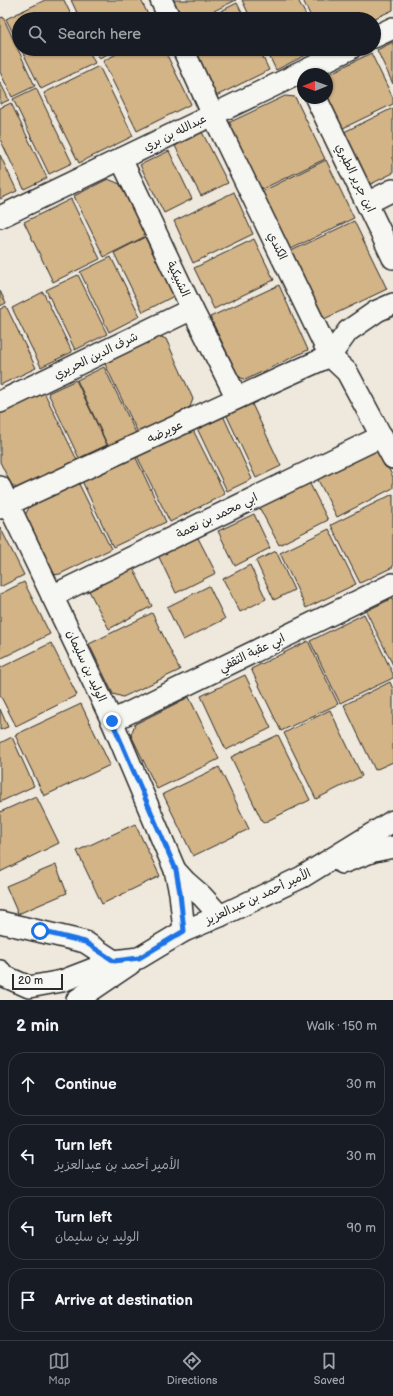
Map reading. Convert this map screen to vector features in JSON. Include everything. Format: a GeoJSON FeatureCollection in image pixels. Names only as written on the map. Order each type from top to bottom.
{"type":"FeatureCollection","features":[{"type":"Feature","properties":{"kind":"street"},"geometry":{"type":"LineString","coordinates":[[161,0],[167,12]]}},
{"type":"Feature","properties":{"kind":"street"},"geometry":{"type":"LineString","coordinates":[[381,34],[393,28]]}},
{"type":"Feature","properties":{"kind":"street","name":"الكندي"},"geometry":{"type":"LineString","coordinates":[[186,56],[330,356],[347,372],[393,458]]}},
{"type":"Feature","properties":{"kind":"street","name":"عبدالله بن بري"},"geometry":{"type":"LineString","coordinates":[[314,68],[337,56]]}},
{"type":"Feature","properties":{"kind":"street","name":"عبدالله بن بري"},"geometry":{"type":"LineString","coordinates":[[0,217],[213,114],[297,76]]}},
{"type":"Feature","properties":{"kind":"street","name":"ابن جرير الطبري"},"geometry":{"type":"LineString","coordinates":[[319,104],[393,258]]}},
{"type":"Feature","properties":{"kind":"street","name":"الشبيكية"},"geometry":{"type":"LineString","coordinates":[[121,159],[192,309],[237,398]]}},
{"type":"Feature","properties":{"kind":"street"},"geometry":{"type":"LineString","coordinates":[[367,203],[393,190]]}},
{"type":"Feature","properties":{"kind":"street"},"geometry":{"type":"LineString","coordinates":[[330,356],[348,331],[393,304]]}},
{"type":"Feature","properties":{"kind":"street","name":"شرف الدين الحريري"},"geometry":{"type":"LineString","coordinates":[[0,402],[192,309]]}},
{"type":"Feature","properties":{"kind":"street","name":"عويرضه"},"geometry":{"type":"LineString","coordinates":[[3,500],[330,356]]}},
{"type":"Feature","properties":{"kind":"street","name":"ابي محمد بن نعمة"},"geometry":{"type":"LineString","coordinates":[[52,596],[382,436]]}},
{"type":"Feature","properties":{"kind":"street","name":"الوليد بن سليمان"},"geometry":{"type":"LineString","coordinates":[[3,500],[52,596],[112,721],[176,870],[184,931]]}},
{"type":"Feature","properties":{"kind":"street","name":"ابي عقبة الثقفي"},"geometry":{"type":"LineString","coordinates":[[112,721],[393,584]]}},
{"type":"Feature","properties":{"kind":"street","name":"الأمير أحمد بن عبدالعزيز"},"geometry":{"type":"LineString","coordinates":[[2,974],[29,987],[62,981],[114,961],[139,958],[184,931],[220,916],[302,877],[393,821]]}},
{"type":"Feature","properties":{"kind":"street"},"geometry":{"type":"LineString","coordinates":[[302,877],[374,851],[393,847]]}},
{"type":"Feature","properties":{"kind":"street","name":"الوليد بن سليمان"},"geometry":{"type":"LineString","coordinates":[[176,870],[220,916]]}},
{"type":"Feature","properties":{"kind":"street"},"geometry":{"type":"LineString","coordinates":[[0,922],[85,942],[114,961]]}},
{"type":"Feature","properties":{"kind":"street"},"geometry":{"type":"LineString","coordinates":[[77,1000],[139,958]]}},
{"type":"Feature","properties":{"kind":"building"},"geometry":{"type":"Polygon","coordinates":[[[45,0],[64,0],[70,12],[20,12],[45,0]]]}},
{"type":"Feature","properties":{"kind":"building"},"geometry":{"type":"Polygon","coordinates":[[[71,0],[141,0],[147,12],[77,12],[71,0]]]}},
{"type":"Feature","properties":{"kind":"building"},"geometry":{"type":"Polygon","coordinates":[[[169,0],[236,0],[212,12],[175,12],[169,0]]]}},
{"type":"Feature","properties":{"kind":"building"},"geometry":{"type":"Polygon","coordinates":[[[242,0],[298,0],[304,12],[248,12],[242,0]]]}},
{"type":"Feature","properties":{"kind":"building"},"geometry":{"type":"Polygon","coordinates":[[[303,0],[393,0],[393,10],[381,15],[381,12],[309,12],[303,0]]]}},
{"type":"Feature","properties":{"kind":"building"},"geometry":{"type":"Polygon","coordinates":[[[237,3],[242,12],[219,12],[237,3]]]}},
{"type":"Feature","properties":{"kind":"building"},"geometry":{"type":"Polygon","coordinates":[[[12,16],[12,31],[6,19],[12,16]]]}},
{"type":"Feature","properties":{"kind":"building"},"geometry":{"type":"Polygon","coordinates":[[[3,17],[12,36],[12,56],[21,56],[35,86],[12,97],[0,72],[0,18],[3,17]]]}},
{"type":"Feature","properties":{"kind":"building"},"geometry":{"type":"Polygon","coordinates":[[[393,42],[393,84],[380,56],[381,48],[393,42]]]}},
{"type":"Feature","properties":{"kind":"building"},"geometry":{"type":"Polygon","coordinates":[[[24,56],[92,56],[95,63],[41,89],[24,56]]]}},
{"type":"Feature","properties":{"kind":"building"},"geometry":{"type":"Polygon","coordinates":[[[113,56],[167,56],[191,104],[137,131],[103,61],[113,56]]]}},
{"type":"Feature","properties":{"kind":"building"},"geometry":{"type":"Polygon","coordinates":[[[194,56],[262,56],[269,70],[214,97],[194,56]]]}},
{"type":"Feature","properties":{"kind":"building"},"geometry":{"type":"Polygon","coordinates":[[[269,56],[304,56],[276,70],[269,56]]]}},
{"type":"Feature","properties":{"kind":"building"},"geometry":{"type":"Polygon","coordinates":[[[365,56],[372,56],[393,98],[393,104],[339,130],[329,104],[333,104],[333,72],[365,56]]]}},
{"type":"Feature","properties":{"kind":"building"},"geometry":{"type":"Polygon","coordinates":[[[99,66],[133,136],[79,163],[44,93],[99,66]]]}},
{"type":"Feature","properties":{"kind":"building"},"geometry":{"type":"Polygon","coordinates":[[[0,82],[9,100],[0,104],[0,82]]]}},
{"type":"Feature","properties":{"kind":"building"},"geometry":{"type":"Polygon","coordinates":[[[36,88],[72,163],[49,174],[13,99],[36,88]]]}},
{"type":"Feature","properties":{"kind":"building"},"geometry":{"type":"Polygon","coordinates":[[[285,96],[295,97],[297,104],[298,104],[325,159],[256,192],[224,125],[285,96]]]}},
{"type":"Feature","properties":{"kind":"building"},"geometry":{"type":"Polygon","coordinates":[[[11,103],[47,178],[24,189],[0,139],[0,108],[11,103]]]}},
{"type":"Feature","properties":{"kind":"building"},"geometry":{"type":"Polygon","coordinates":[[[393,108],[393,173],[371,184],[365,181],[342,133],[393,108]]]}},
{"type":"Feature","properties":{"kind":"building"},"geometry":{"type":"Polygon","coordinates":[[[202,132],[228,183],[201,196],[175,146],[202,132]]]}},
{"type":"Feature","properties":{"kind":"building"},"geometry":{"type":"Polygon","coordinates":[[[169,151],[192,199],[164,213],[140,165],[169,151]]]}},
{"type":"Feature","properties":{"kind":"building"},"geometry":{"type":"Polygon","coordinates":[[[0,155],[17,191],[0,199],[0,155]]]}},
{"type":"Feature","properties":{"kind":"building"},"geometry":{"type":"Polygon","coordinates":[[[326,160],[354,218],[285,252],[257,194],[326,160]]]}},
{"type":"Feature","properties":{"kind":"building"},"geometry":{"type":"Polygon","coordinates":[[[108,179],[120,184],[146,236],[104,257],[74,196],[108,179]]]}},
{"type":"Feature","properties":{"kind":"building"},"geometry":{"type":"Polygon","coordinates":[[[234,192],[253,234],[193,263],[174,221],[234,192]]]}},
{"type":"Feature","properties":{"kind":"building"},"geometry":{"type":"Polygon","coordinates":[[[71,199],[100,259],[53,282],[24,222],[71,199]]]}},
{"type":"Feature","properties":{"kind":"building"},"geometry":{"type":"Polygon","coordinates":[[[354,221],[387,289],[320,321],[287,253],[354,221]]]}},
{"type":"Feature","properties":{"kind":"building"},"geometry":{"type":"Polygon","coordinates":[[[145,237],[174,296],[143,312],[114,253],[145,237]]]}},
{"type":"Feature","properties":{"kind":"building"},"geometry":{"type":"Polygon","coordinates":[[[254,239],[274,280],[214,309],[194,268],[254,239]]]}},
{"type":"Feature","properties":{"kind":"building"},"geometry":{"type":"Polygon","coordinates":[[[111,257],[140,316],[109,332],[80,272],[111,257]]]}},
{"type":"Feature","properties":{"kind":"building"},"geometry":{"type":"Polygon","coordinates":[[[78,275],[107,334],[75,350],[46,290],[78,275]]]}},
{"type":"Feature","properties":{"kind":"building"},"geometry":{"type":"Polygon","coordinates":[[[279,285],[308,350],[245,380],[238,376],[210,317],[279,285]]]}},
{"type":"Feature","properties":{"kind":"building"},"geometry":{"type":"Polygon","coordinates":[[[0,291],[6,303],[0,306],[0,291]]]}},
{"type":"Feature","properties":{"kind":"building"},"geometry":{"type":"Polygon","coordinates":[[[43,292],[72,352],[41,367],[12,308],[43,292]]]}},
{"type":"Feature","properties":{"kind":"building"},"geometry":{"type":"Polygon","coordinates":[[[6,306],[36,368],[0,385],[0,309],[6,306]]]}},
{"type":"Feature","properties":{"kind":"building"},"geometry":{"type":"Polygon","coordinates":[[[159,336],[166,339],[193,399],[190,407],[138,433],[104,362],[159,336]]]}},
{"type":"Feature","properties":{"kind":"building"},"geometry":{"type":"Polygon","coordinates":[[[104,367],[136,433],[108,446],[77,380],[104,367]]]}},
{"type":"Feature","properties":{"kind":"building"},"geometry":{"type":"Polygon","coordinates":[[[76,380],[107,445],[79,458],[48,393],[76,380]]]}},
{"type":"Feature","properties":{"kind":"building"},"geometry":{"type":"Polygon","coordinates":[[[44,392],[78,462],[19,490],[11,484],[0,462],[0,413],[44,392]]]}},
{"type":"Feature","properties":{"kind":"building"},"geometry":{"type":"Polygon","coordinates":[[[251,402],[281,466],[256,478],[226,414],[251,402]]]}},
{"type":"Feature","properties":{"kind":"building"},"geometry":{"type":"Polygon","coordinates":[[[221,411],[252,479],[227,491],[195,424],[221,411]]]}},
{"type":"Feature","properties":{"kind":"building"},"geometry":{"type":"Polygon","coordinates":[[[192,428],[225,494],[170,522],[137,456],[192,428]]]}},
{"type":"Feature","properties":{"kind":"building"},"geometry":{"type":"Polygon","coordinates":[[[375,448],[379,450],[393,477],[393,488],[337,517],[317,478],[375,448]]]}},
{"type":"Feature","properties":{"kind":"building"},"geometry":{"type":"Polygon","coordinates":[[[135,456],[166,522],[113,547],[82,481],[135,456]]]}},
{"type":"Feature","properties":{"kind":"building"},"geometry":{"type":"Polygon","coordinates":[[[308,480],[328,520],[279,545],[258,505],[308,480]]]}},
{"type":"Feature","properties":{"kind":"building"},"geometry":{"type":"Polygon","coordinates":[[[78,482],[111,549],[60,574],[53,575],[25,515],[30,506],[78,482]]]}},
{"type":"Feature","properties":{"kind":"building"},"geometry":{"type":"Polygon","coordinates":[[[393,494],[393,567],[360,583],[331,525],[393,494]]]}},
{"type":"Feature","properties":{"kind":"building"},"geometry":{"type":"Polygon","coordinates":[[[254,514],[270,548],[235,566],[218,531],[254,514]]]}},
{"type":"Feature","properties":{"kind":"building"},"geometry":{"type":"Polygon","coordinates":[[[0,527],[24,575],[0,587],[0,527]]]}},
{"type":"Feature","properties":{"kind":"building"},"geometry":{"type":"Polygon","coordinates":[[[329,529],[356,584],[306,608],[280,553],[329,529]]]}},
{"type":"Feature","properties":{"kind":"building"},"geometry":{"type":"Polygon","coordinates":[[[197,536],[216,573],[176,593],[158,555],[197,536]]]}},
{"type":"Feature","properties":{"kind":"building"},"geometry":{"type":"Polygon","coordinates":[[[276,551],[294,590],[274,600],[256,561],[276,551]]]}},
{"type":"Feature","properties":{"kind":"building"},"geometry":{"type":"Polygon","coordinates":[[[250,565],[266,599],[240,612],[223,579],[250,565]]]}},
{"type":"Feature","properties":{"kind":"building"},"geometry":{"type":"Polygon","coordinates":[[[133,568],[152,606],[109,629],[89,591],[133,568]]]}},
{"type":"Feature","properties":{"kind":"building"},"geometry":{"type":"Polygon","coordinates":[[[24,582],[50,634],[0,659],[0,594],[24,582]]]}},
{"type":"Feature","properties":{"kind":"building"},"geometry":{"type":"Polygon","coordinates":[[[209,586],[225,619],[183,640],[167,607],[209,586]]]}},
{"type":"Feature","properties":{"kind":"building"},"geometry":{"type":"Polygon","coordinates":[[[393,598],[393,665],[366,611],[393,598]]]}},
{"type":"Feature","properties":{"kind":"building"},"geometry":{"type":"Polygon","coordinates":[[[152,613],[180,670],[123,697],[113,694],[89,644],[152,613]]]}},
{"type":"Feature","properties":{"kind":"building"},"geometry":{"type":"Polygon","coordinates":[[[364,614],[393,674],[393,678],[340,703],[310,641],[364,614]]]}},
{"type":"Feature","properties":{"kind":"building"},"geometry":{"type":"Polygon","coordinates":[[[308,641],[338,704],[281,731],[251,669],[308,641]]]}},
{"type":"Feature","properties":{"kind":"building"},"geometry":{"type":"Polygon","coordinates":[[[51,643],[77,695],[16,726],[0,695],[0,668],[51,643]]]}},
{"type":"Feature","properties":{"kind":"building"},"geometry":{"type":"Polygon","coordinates":[[[245,675],[271,728],[226,750],[201,696],[245,675]]]}},
{"type":"Feature","properties":{"kind":"building"},"geometry":{"type":"Polygon","coordinates":[[[390,682],[393,689],[393,762],[375,770],[344,705],[390,682]]]}},
{"type":"Feature","properties":{"kind":"building"},"geometry":{"type":"Polygon","coordinates":[[[189,697],[219,759],[157,789],[131,735],[135,724],[189,697]]]}},
{"type":"Feature","properties":{"kind":"building"},"geometry":{"type":"Polygon","coordinates":[[[81,704],[110,765],[44,796],[15,735],[81,704]]]}},
{"type":"Feature","properties":{"kind":"building"},"geometry":{"type":"Polygon","coordinates":[[[0,709],[8,727],[0,730],[0,709]]]}},
{"type":"Feature","properties":{"kind":"building"},"geometry":{"type":"Polygon","coordinates":[[[330,710],[362,776],[316,799],[284,733],[330,710]]]}},
{"type":"Feature","properties":{"kind":"building"},"geometry":{"type":"Polygon","coordinates":[[[278,735],[310,800],[263,823],[231,757],[278,735]]]}},
{"type":"Feature","properties":{"kind":"building"},"geometry":{"type":"Polygon","coordinates":[[[12,737],[34,786],[0,802],[0,743],[12,737]]]}},
{"type":"Feature","properties":{"kind":"building"},"geometry":{"type":"Polygon","coordinates":[[[219,767],[249,829],[193,856],[163,794],[219,767]]]}},
{"type":"Feature","properties":{"kind":"building"},"geometry":{"type":"Polygon","coordinates":[[[36,796],[59,843],[0,872],[0,812],[36,796]]]}},
{"type":"Feature","properties":{"kind":"building"},"geometry":{"type":"Polygon","coordinates":[[[135,824],[160,876],[102,904],[77,851],[135,824]]]}},
{"type":"Feature","properties":{"kind":"building"},"geometry":{"type":"Polygon","coordinates":[[[56,865],[67,893],[18,914],[6,886],[56,865]]]}},
{"type":"Feature","properties":{"kind":"route"},"geometry":{"type":"LineString","coordinates":[[40,931],[85,942],[114,961],[139,958],[184,931],[176,870],[112,721]]}}]}
